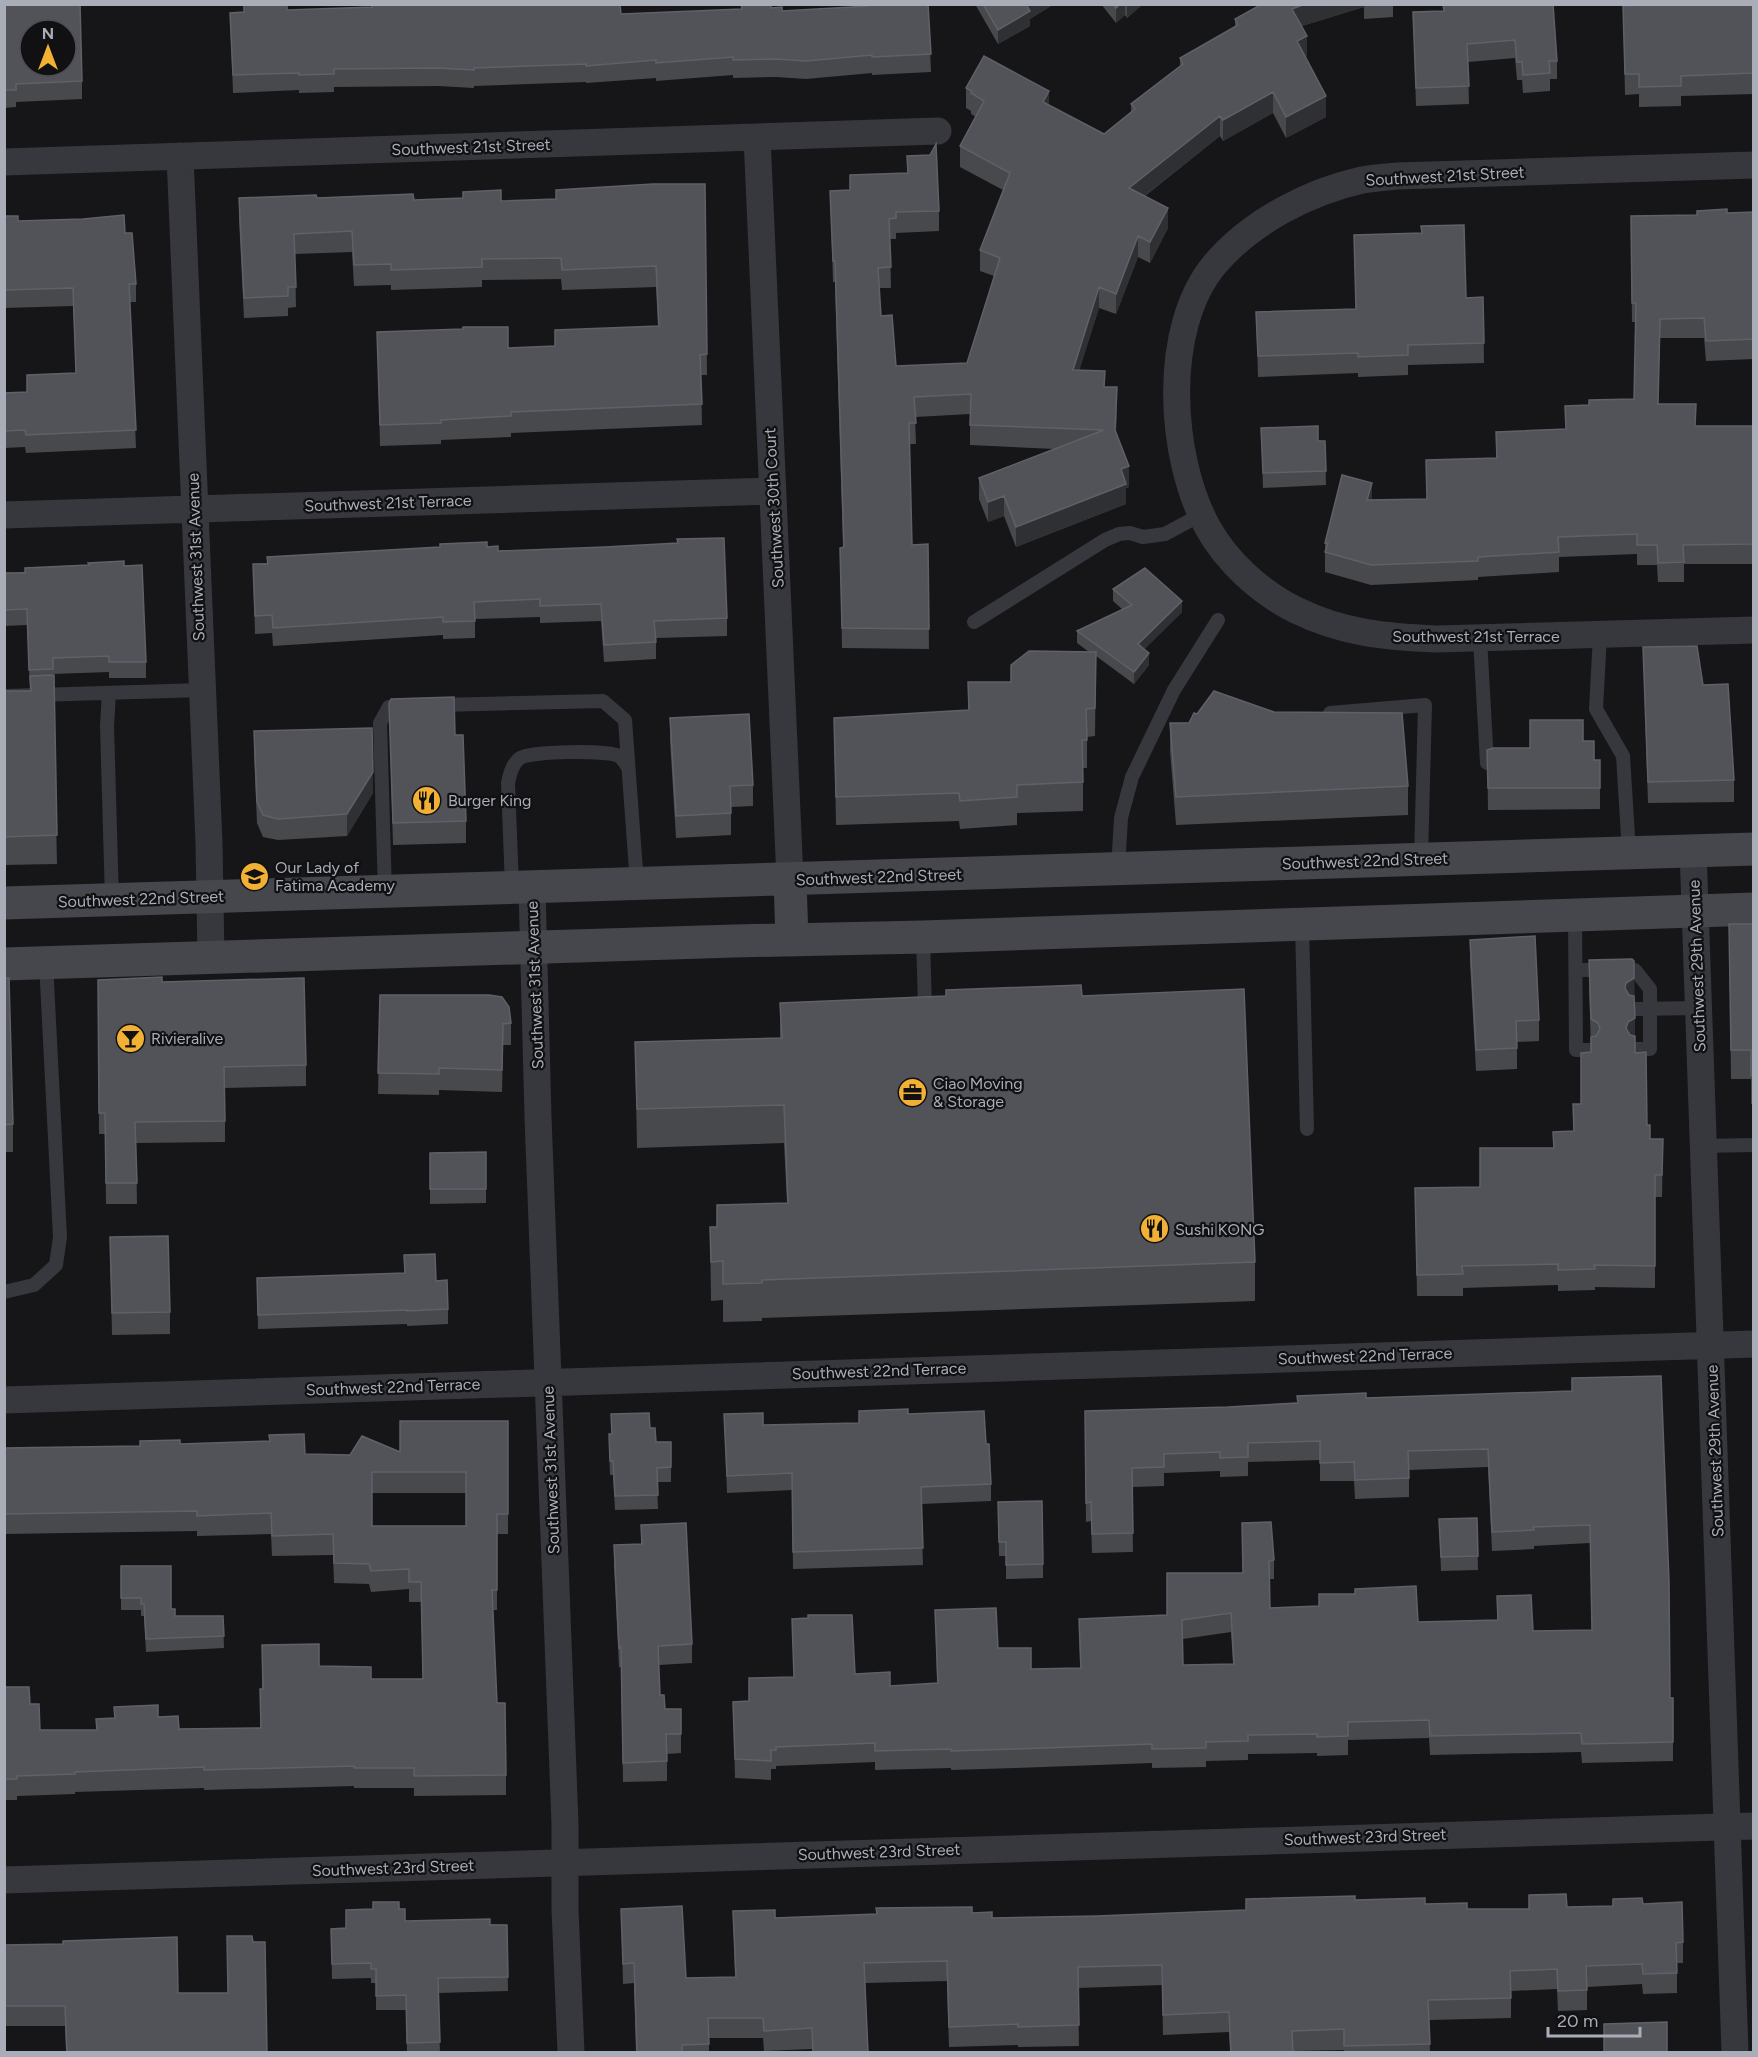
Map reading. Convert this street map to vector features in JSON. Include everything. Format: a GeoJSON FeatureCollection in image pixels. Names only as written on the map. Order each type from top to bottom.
{"type":"FeatureCollection","features":[{"type":"Feature","properties":{"kind":"main road","name":"Southwest 22nd Street"},"geometry":{"type":"LineString","coordinates":[[4,903],[1754,849]]}},
{"type":"Feature","properties":{"kind":"main road"},"geometry":{"type":"LineString","coordinates":[[790,879],[792,940]]}},
{"type":"Feature","properties":{"kind":"main road"},"geometry":{"type":"LineString","coordinates":[[4,964],[923,937],[1754,909]]}},
{"type":"Feature","properties":{"kind":"street","name":"Southwest 21st Street"},"geometry":{"type":"LineString","coordinates":[[4,162],[938,131]]}},
{"type":"Feature","properties":{"kind":"street","name":"Southwest 30th Court"},"geometry":{"type":"LineString","coordinates":[[757,138],[790,879]]}},
{"type":"Feature","properties":{"kind":"street","name":"Southwest 31st Avenue"},"geometry":{"type":"LineString","coordinates":[[180,156],[211,957]]}},
{"type":"Feature","properties":{"kind":"street","name":"Southwest 21st Street"},"geometry":{"type":"LineString","coordinates":[[1176,418],[1179,352],[1186,321],[1198,291],[1214,265],[1233,246],[1264,222],[1298,202],[1329,189],[1363,180],[1398,176],[1754,165]]}},
{"type":"Feature","properties":{"kind":"street","name":"Southwest 21st Terrace"},"geometry":{"type":"LineString","coordinates":[[1176,418],[1187,474],[1208,527],[1226,553],[1248,577],[1271,595],[1323,622],[1390,638],[1480,638],[1754,630]]}},
{"type":"Feature","properties":{"kind":"street","name":"Southwest 21st Terrace"},"geometry":{"type":"LineString","coordinates":[[4,515],[772,491]]}},
{"type":"Feature","properties":{"kind":"street","name":"Southwest 29th Avenue"},"geometry":{"type":"LineString","coordinates":[[1693,850],[1711,1346],[1741,1826],[1735,2052]]}},
{"type":"Feature","properties":{"kind":"street","name":"Southwest 31st Avenue"},"geometry":{"type":"LineString","coordinates":[[522,888],[533,947],[570,2052]]}},
{"type":"Feature","properties":{"kind":"street","name":"Southwest 22nd Terrace"},"geometry":{"type":"LineString","coordinates":[[4,1400],[1754,1344]]}},
{"type":"Feature","properties":{"kind":"street","name":"Southwest 23rd Street"},"geometry":{"type":"LineString","coordinates":[[4,1880],[1741,1826]]}},
{"type":"Feature","properties":{"kind":"lane"},"geometry":{"type":"LineString","coordinates":[[974,622],[1105,540],[1119,534],[1143,537],[1165,534],[1202,514]]}},
{"type":"Feature","properties":{"kind":"lane"},"geometry":{"type":"LineString","coordinates":[[1118,869],[1121,818],[1132,777],[1174,690],[1218,620]]}},
{"type":"Feature","properties":{"kind":"lane"},"geometry":{"type":"LineString","coordinates":[[1600,635],[1596,709],[1623,756],[1629,852]]}},
{"type":"Feature","properties":{"kind":"lane"},"geometry":{"type":"LineString","coordinates":[[1480,638],[1487,763]]}},
{"type":"Feature","properties":{"kind":"lane"},"geometry":{"type":"LineString","coordinates":[[4,696],[202,690]]}},
{"type":"Feature","properties":{"kind":"lane"},"geometry":{"type":"LineString","coordinates":[[109,693],[107,726],[112,900]]}},
{"type":"Feature","properties":{"kind":"lane"},"geometry":{"type":"LineString","coordinates":[[385,892],[380,723],[389,707],[603,701],[625,720],[637,884]]}},
{"type":"Feature","properties":{"kind":"lane"},"geometry":{"type":"LineString","coordinates":[[1330,713],[1425,705],[1421,859]]}},
{"type":"Feature","properties":{"kind":"lane"},"geometry":{"type":"LineString","coordinates":[[522,888],[508,783],[511,770],[520,758],[540,753],[605,752],[620,757],[628,767]]}},
{"type":"Feature","properties":{"kind":"lane"},"geometry":{"type":"LineString","coordinates":[[1575,915],[1576,970],[1583,1009],[1576,1050],[1591,1050]]}},
{"type":"Feature","properties":{"kind":"lane"},"geometry":{"type":"LineString","coordinates":[[1302,924],[1307,1129]]}},
{"type":"Feature","properties":{"kind":"lane"},"geometry":{"type":"LineString","coordinates":[[923,937],[925,1008]]}},
{"type":"Feature","properties":{"kind":"lane"},"geometry":{"type":"LineString","coordinates":[[4,1292],[34,1285],[56,1265],[60,1237],[46,962]]}},
{"type":"Feature","properties":{"kind":"lane"},"geometry":{"type":"LineString","coordinates":[[1576,970],[1635,970],[1650,989],[1650,1049],[1635,1049]]}},
{"type":"Feature","properties":{"kind":"lane"},"geometry":{"type":"LineString","coordinates":[[1634,1009],[1698,1008]]}},
{"type":"Feature","properties":{"kind":"lane"},"geometry":{"type":"LineString","coordinates":[[1702,1146],[1754,1145]]}},
{"type":"Feature","properties":{"kind":"building"},"geometry":{"type":"Polygon","coordinates":[[[4,4],[80,4],[82,81],[16,84],[16,90],[4,90],[4,4]]]}},
{"type":"Feature","properties":{"kind":"building"},"geometry":{"type":"Polygon","coordinates":[[[244,4],[287,4],[287,10],[372,7],[372,4],[620,4],[621,14],[742,9],[741,4],[771,4],[771,8],[782,7],[782,11],[869,6],[869,4],[928,4],[931,54],[872,57],[872,55],[806,61],[733,60],[733,57],[586,66],[586,64],[474,68],[474,70],[334,69],[334,74],[233,75],[230,13],[244,12],[244,4]]]}},
{"type":"Feature","properties":{"kind":"building"},"geometry":{"type":"Polygon","coordinates":[[[983,4],[1030,4],[1027,6],[1030,11],[998,30],[983,4]]]}},
{"type":"Feature","properties":{"kind":"building"},"geometry":{"type":"Polygon","coordinates":[[[1262,4],[1305,4],[1292,9],[1307,36],[1297,41],[1326,96],[1286,117],[1273,92],[1223,120],[1220,116],[1129,188],[1168,208],[1150,242],[1138,236],[1116,294],[1099,287],[1073,370],[1105,371],[1104,387],[1117,387],[1115,430],[1129,466],[1121,469],[1126,484],[1016,527],[1004,496],[988,502],[979,478],[1104,430],[970,425],[971,394],[914,397],[916,423],[909,423],[912,545],[928,544],[929,629],[842,628],[840,548],[844,547],[835,261],[833,261],[830,191],[850,190],[850,175],[908,173],[907,156],[930,155],[936,144],[939,211],[896,212],[896,218],[889,219],[891,267],[878,268],[881,316],[892,315],[896,366],[967,363],[1000,258],[980,250],[1010,173],[960,146],[984,101],[966,88],[984,56],[1049,91],[1043,102],[1104,134],[1135,109],[1131,104],[1183,64],[1180,58],[1238,25],[1235,19],[1262,4]]]}},
{"type":"Feature","properties":{"kind":"building"},"geometry":{"type":"Polygon","coordinates":[[[1443,4],[1553,4],[1557,61],[1549,61],[1550,73],[1523,75],[1522,62],[1517,62],[1515,40],[1467,44],[1469,86],[1416,88],[1413,12],[1444,11],[1443,4]]]}},
{"type":"Feature","properties":{"kind":"building"},"geometry":{"type":"Polygon","coordinates":[[[1754,4],[1754,73],[1681,76],[1681,86],[1639,87],[1639,74],[1625,74],[1623,6],[1754,4]]]}},
{"type":"Feature","properties":{"kind":"building"},"geometry":{"type":"Polygon","coordinates":[[[653,184],[705,184],[707,354],[700,355],[702,404],[511,412],[511,416],[441,420],[441,423],[380,425],[377,332],[508,327],[508,348],[555,346],[555,330],[659,326],[656,266],[562,270],[561,258],[482,259],[482,267],[391,270],[391,264],[354,265],[352,231],[294,234],[296,287],[288,287],[288,296],[244,298],[239,198],[413,194],[414,200],[463,198],[463,192],[501,190],[501,201],[556,199],[556,190],[653,184]]]}},
{"type":"Feature","properties":{"kind":"building"},"geometry":{"type":"Polygon","coordinates":[[[1727,209],[1727,213],[1754,212],[1754,339],[1706,341],[1704,318],[1660,319],[1658,404],[1696,404],[1695,426],[1754,426],[1754,544],[1683,545],[1684,562],[1658,563],[1657,545],[1637,545],[1637,534],[1558,537],[1559,552],[1478,557],[1478,561],[1371,565],[1325,552],[1328,543],[1325,543],[1342,475],[1372,483],[1367,500],[1427,499],[1426,460],[1497,458],[1496,432],[1566,429],[1565,406],[1589,405],[1589,400],[1634,399],[1636,303],[1632,303],[1631,216],[1697,215],[1697,211],[1727,209]]]}},
{"type":"Feature","properties":{"kind":"building"},"geometry":{"type":"Polygon","coordinates":[[[124,215],[125,233],[132,233],[136,284],[129,284],[136,430],[26,435],[25,430],[4,431],[4,393],[27,392],[27,375],[76,373],[73,288],[4,290],[4,216],[18,216],[18,221],[124,215]]]}},
{"type":"Feature","properties":{"kind":"building"},"geometry":{"type":"Polygon","coordinates":[[[1464,225],[1466,298],[1483,297],[1484,343],[1408,345],[1408,355],[1358,357],[1358,353],[1258,356],[1256,312],[1356,309],[1354,235],[1422,233],[1421,226],[1464,225]]]}},
{"type":"Feature","properties":{"kind":"building"},"geometry":{"type":"Polygon","coordinates":[[[1318,426],[1318,441],[1325,441],[1326,471],[1263,473],[1261,428],[1318,426]]]}},
{"type":"Feature","properties":{"kind":"building"},"geometry":{"type":"Polygon","coordinates":[[[724,538],[727,618],[654,621],[656,642],[604,645],[601,604],[540,606],[540,599],[474,602],[475,621],[443,622],[443,617],[273,628],[272,615],[255,616],[253,564],[268,564],[267,557],[487,542],[487,547],[498,546],[498,551],[678,543],[677,539],[724,538]]]}},
{"type":"Feature","properties":{"kind":"building"},"geometry":{"type":"Polygon","coordinates":[[[124,561],[124,566],[142,565],[146,662],[109,662],[109,656],[53,658],[53,669],[29,670],[27,609],[4,610],[4,573],[25,573],[25,568],[124,561]]]}},
{"type":"Feature","properties":{"kind":"building"},"geometry":{"type":"Polygon","coordinates":[[[1145,568],[1182,601],[1138,644],[1149,653],[1134,672],[1077,631],[1132,605],[1113,589],[1145,568]]]}},
{"type":"Feature","properties":{"kind":"building"},"geometry":{"type":"Polygon","coordinates":[[[1697,646],[1703,685],[1728,684],[1734,780],[1648,782],[1643,647],[1697,646]]]}},
{"type":"Feature","properties":{"kind":"building"},"geometry":{"type":"Polygon","coordinates":[[[1029,651],[1096,652],[1095,708],[1086,709],[1087,740],[1082,740],[1083,782],[1017,785],[1017,797],[960,801],[959,793],[836,797],[834,718],[969,710],[968,682],[1011,682],[1011,665],[1029,651]]]}},
{"type":"Feature","properties":{"kind":"building"},"geometry":{"type":"Polygon","coordinates":[[[54,675],[57,835],[4,837],[4,691],[31,691],[30,676],[54,675]]]}},
{"type":"Feature","properties":{"kind":"building"},"geometry":{"type":"Polygon","coordinates":[[[1214,691],[1274,712],[1402,713],[1408,786],[1176,797],[1170,723],[1189,723],[1194,713],[1197,714],[1214,691]]]}},
{"type":"Feature","properties":{"kind":"building","name":"Burger King"},"geometry":{"type":"Polygon","coordinates":[[[454,697],[455,735],[463,735],[466,821],[393,823],[389,704],[391,699],[454,697]]]}},
{"type":"Feature","properties":{"kind":"building"},"geometry":{"type":"Polygon","coordinates":[[[749,714],[753,785],[730,786],[731,813],[676,816],[670,718],[749,714]]]}},
{"type":"Feature","properties":{"kind":"building"},"geometry":{"type":"Polygon","coordinates":[[[1530,720],[1583,720],[1583,741],[1594,741],[1594,760],[1600,760],[1600,788],[1488,788],[1487,750],[1530,748],[1530,720]]]}},
{"type":"Feature","properties":{"kind":"building"},"geometry":{"type":"Polygon","coordinates":[[[372,728],[373,772],[347,814],[278,819],[263,815],[257,802],[254,731],[372,728]]]}},
{"type":"Feature","properties":{"kind":"building"},"geometry":{"type":"Polygon","coordinates":[[[1729,924],[1754,924],[1754,1076],[1751,1076],[1751,1050],[1731,1050],[1729,924]]]}},
{"type":"Feature","properties":{"kind":"building"},"geometry":{"type":"Polygon","coordinates":[[[1535,936],[1539,1020],[1516,1021],[1517,1048],[1476,1050],[1470,940],[1535,936]]]}},
{"type":"Feature","properties":{"kind":"building"},"geometry":{"type":"Polygon","coordinates":[[[1632,959],[1634,978],[1626,983],[1625,988],[1629,995],[1634,996],[1635,1018],[1628,1022],[1626,1028],[1630,1035],[1635,1036],[1635,1053],[1646,1052],[1647,1125],[1650,1125],[1650,1139],[1663,1139],[1662,1175],[1655,1175],[1655,1266],[1594,1265],[1595,1269],[1558,1270],[1558,1264],[1462,1266],[1463,1274],[1417,1275],[1415,1188],[1480,1187],[1480,1148],[1554,1148],[1553,1132],[1574,1131],[1573,1104],[1581,1104],[1581,1053],[1591,1052],[1591,1037],[1596,1036],[1600,1029],[1598,1023],[1591,1019],[1589,960],[1632,959]]]}},
{"type":"Feature","properties":{"kind":"building"},"geometry":{"type":"Polygon","coordinates":[[[162,977],[162,982],[304,978],[306,1065],[224,1067],[225,1121],[135,1122],[137,1183],[106,1183],[105,1113],[99,1113],[98,980],[162,977]]]}},
{"type":"Feature","properties":{"kind":"building"},"geometry":{"type":"Polygon","coordinates":[[[4,978],[9,978],[13,1124],[4,1125],[4,978]]]}},
{"type":"Feature","properties":{"kind":"building"},"geometry":{"type":"Polygon","coordinates":[[[1081,985],[1082,996],[1244,989],[1255,1262],[762,1280],[762,1283],[723,1284],[723,1261],[711,1262],[710,1227],[717,1227],[717,1205],[788,1203],[784,1105],[637,1109],[635,1042],[782,1038],[780,1003],[946,996],[946,990],[1081,985]]]}},
{"type":"Feature","properties":{"kind":"building"},"geometry":{"type":"Polygon","coordinates":[[[380,995],[502,997],[509,1007],[511,1023],[503,1024],[502,1070],[439,1068],[439,1074],[378,1073],[380,995]]]}},
{"type":"Feature","properties":{"kind":"building"},"geometry":{"type":"Polygon","coordinates":[[[486,1152],[486,1189],[430,1189],[430,1153],[486,1152]]]}},
{"type":"Feature","properties":{"kind":"building"},"geometry":{"type":"Polygon","coordinates":[[[168,1236],[170,1312],[112,1313],[110,1237],[168,1236]]]}},
{"type":"Feature","properties":{"kind":"building"},"geometry":{"type":"Polygon","coordinates":[[[435,1254],[436,1281],[447,1280],[448,1309],[258,1315],[257,1278],[405,1273],[404,1255],[435,1254]]]}},
{"type":"Feature","properties":{"kind":"building"},"geometry":{"type":"Polygon","coordinates":[[[1661,1376],[1673,1742],[1582,1744],[1581,1733],[1430,1736],[1429,1720],[1348,1722],[1348,1736],[1248,1735],[1248,1741],[1206,1742],[1206,1748],[1152,1749],[1152,1744],[951,1751],[951,1749],[875,1751],[875,1743],[776,1747],[776,1750],[771,1750],[771,1761],[735,1759],[733,1702],[749,1701],[749,1678],[794,1677],[792,1619],[808,1618],[808,1615],[852,1615],[855,1674],[890,1672],[890,1686],[938,1683],[935,1610],[996,1608],[998,1648],[1031,1648],[1031,1669],[1081,1668],[1079,1619],[1167,1615],[1167,1573],[1243,1573],[1242,1523],[1271,1522],[1274,1560],[1269,1561],[1270,1608],[1319,1606],[1319,1594],[1355,1594],[1355,1589],[1416,1586],[1418,1622],[1498,1620],[1497,1596],[1531,1595],[1533,1631],[1592,1630],[1590,1525],[1533,1527],[1534,1530],[1492,1532],[1488,1449],[1408,1451],[1409,1478],[1355,1480],[1354,1462],[1320,1463],[1320,1441],[1248,1443],[1248,1457],[1220,1458],[1220,1452],[1164,1454],[1164,1467],[1132,1468],[1133,1533],[1092,1534],[1091,1502],[1086,1503],[1085,1411],[1298,1403],[1297,1396],[1366,1393],[1366,1398],[1572,1391],[1572,1378],[1661,1376]],[[1231,1613],[1182,1620],[1183,1665],[1234,1664],[1231,1613]]]}},
{"type":"Feature","properties":{"kind":"building"},"geometry":{"type":"Polygon","coordinates":[[[908,1409],[908,1414],[984,1411],[986,1444],[989,1444],[991,1484],[921,1487],[923,1548],[793,1552],[792,1473],[727,1476],[724,1414],[763,1413],[763,1425],[859,1423],[859,1411],[908,1409]]]}},
{"type":"Feature","properties":{"kind":"building"},"geometry":{"type":"Polygon","coordinates":[[[649,1413],[650,1428],[655,1428],[656,1442],[671,1442],[671,1467],[657,1468],[658,1495],[615,1496],[613,1461],[610,1461],[611,1414],[649,1413]]]}},
{"type":"Feature","properties":{"kind":"building"},"geometry":{"type":"Polygon","coordinates":[[[400,1421],[508,1421],[508,1514],[497,1514],[497,1590],[492,1590],[497,1703],[505,1703],[506,1775],[414,1776],[414,1768],[354,1768],[354,1766],[204,1770],[204,1767],[75,1772],[75,1774],[17,1776],[17,1779],[4,1779],[4,1687],[29,1687],[30,1704],[39,1704],[40,1730],[97,1730],[96,1719],[115,1718],[114,1707],[158,1705],[158,1717],[178,1716],[179,1729],[261,1728],[262,1645],[319,1644],[319,1666],[371,1667],[371,1679],[423,1679],[421,1582],[409,1582],[409,1569],[371,1571],[369,1564],[334,1563],[333,1534],[272,1536],[271,1513],[197,1516],[197,1511],[4,1514],[4,1448],[140,1446],[140,1441],[180,1440],[180,1444],[270,1441],[269,1435],[304,1434],[305,1454],[350,1455],[362,1436],[400,1452],[400,1421]],[[372,1472],[372,1526],[466,1526],[466,1472],[372,1472]]]}},
{"type":"Feature","properties":{"kind":"building"},"geometry":{"type":"Polygon","coordinates":[[[1042,1501],[1043,1564],[1006,1565],[1006,1542],[999,1542],[998,1502],[1042,1501]]]}},
{"type":"Feature","properties":{"kind":"building"},"geometry":{"type":"Polygon","coordinates":[[[1477,1518],[1478,1556],[1441,1557],[1439,1519],[1477,1518]]]}},
{"type":"Feature","properties":{"kind":"building"},"geometry":{"type":"Polygon","coordinates":[[[686,1523],[692,1644],[658,1646],[660,1695],[664,1695],[665,1709],[681,1709],[681,1734],[666,1734],[667,1761],[623,1763],[621,1647],[619,1648],[614,1545],[642,1544],[641,1525],[686,1523]]]}},
{"type":"Feature","properties":{"kind":"building"},"geometry":{"type":"Polygon","coordinates":[[[121,1566],[171,1566],[171,1609],[175,1609],[175,1616],[223,1616],[224,1636],[146,1639],[144,1604],[141,1604],[141,1598],[121,1598],[121,1566]]]}},
{"type":"Feature","properties":{"kind":"building"},"geometry":{"type":"Polygon","coordinates":[[[1566,1894],[1567,1907],[1613,1906],[1613,1899],[1642,1898],[1643,1904],[1682,1902],[1683,1942],[1676,1943],[1677,1973],[1643,1974],[1642,1964],[1586,1966],[1587,1990],[1558,1991],[1557,1969],[1510,1971],[1511,1998],[1428,2000],[1430,2044],[1344,2046],[1344,2029],[1292,2031],[1293,2052],[1231,2052],[1229,2012],[1163,2015],[1162,1965],[1078,1967],[1079,2025],[1018,2027],[1018,2024],[949,2027],[947,1961],[864,1963],[868,2052],[813,2052],[812,2028],[764,2031],[763,2018],[708,2018],[709,2044],[682,2045],[682,2052],[637,2052],[634,1963],[623,1964],[621,1909],[682,1906],[686,1978],[736,1977],[733,1911],[775,1910],[775,1918],[877,1914],[876,1908],[972,1907],[972,1913],[992,1912],[992,1918],[1097,1916],[1246,1910],[1246,1899],[1355,1896],[1355,1900],[1425,1898],[1425,1904],[1467,1903],[1467,1909],[1529,1909],[1529,1895],[1566,1894]]]}},
{"type":"Feature","properties":{"kind":"building"},"geometry":{"type":"Polygon","coordinates":[[[373,1902],[399,1902],[399,1909],[405,1909],[405,1921],[490,1919],[490,1925],[507,1925],[508,1977],[438,1978],[440,2042],[407,2043],[406,1995],[376,1996],[376,1969],[371,1969],[371,1963],[332,1964],[331,1929],[346,1928],[346,1910],[373,1909],[373,1902]]]}},
{"type":"Feature","properties":{"kind":"building"},"geometry":{"type":"Polygon","coordinates":[[[227,1936],[252,1936],[253,1942],[265,1942],[267,2052],[67,2052],[65,2006],[4,2006],[4,1945],[177,1937],[178,1993],[228,1993],[227,1936]]]}},
{"type":"Feature","properties":{"kind":"building"},"geometry":{"type":"Polygon","coordinates":[[[1667,2022],[1667,2052],[1604,2052],[1604,2024],[1667,2022]]]}},
{"type":"Feature","properties":{"kind":"place","name":"Burger King"},"geometry":{"type":"Point","coordinates":[427,800]}},
{"type":"Feature","properties":{"kind":"place","name":"Our Lady of Fatima Academy"},"geometry":{"type":"Point","coordinates":[254,876]}},
{"type":"Feature","properties":{"kind":"place","name":"Rivieralive"},"geometry":{"type":"Point","coordinates":[130,1038]}},
{"type":"Feature","properties":{"kind":"place","name":"Ciao Moving & Storage"},"geometry":{"type":"Point","coordinates":[912,1092]}},
{"type":"Feature","properties":{"kind":"place","name":"Sushi KONG"},"geometry":{"type":"Point","coordinates":[1154,1229]}}]}
